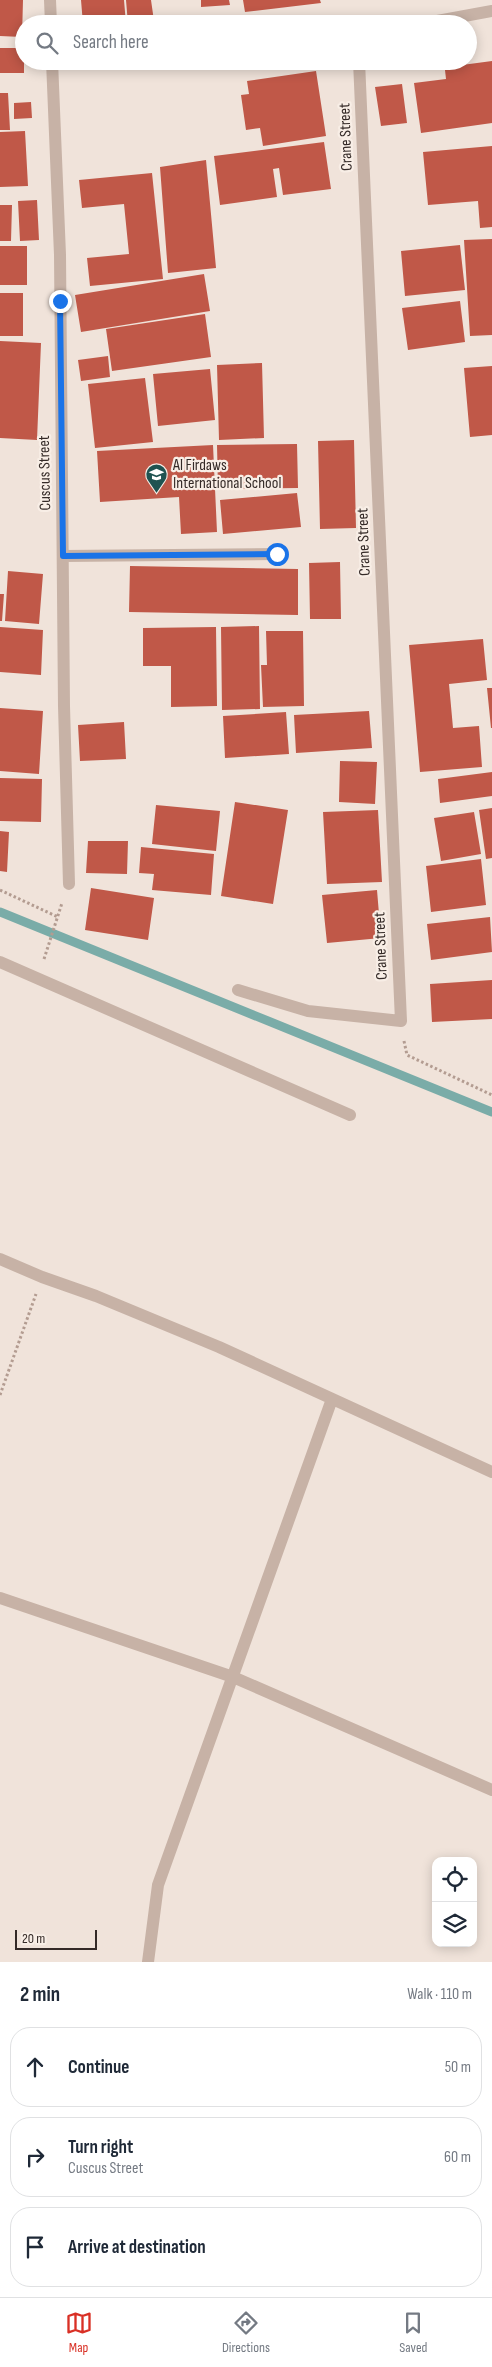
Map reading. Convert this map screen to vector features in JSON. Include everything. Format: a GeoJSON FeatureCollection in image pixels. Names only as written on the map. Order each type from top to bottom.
{"type":"FeatureCollection","features":[{"type":"Feature","properties":{"kind":"street"},"geometry":{"type":"LineString","coordinates":[[50,0],[51,15]]}},
{"type":"Feature","properties":{"kind":"street"},"geometry":{"type":"LineString","coordinates":[[470,15],[492,11]]}},
{"type":"Feature","properties":{"kind":"street","name":"Cuscus Street"},"geometry":{"type":"LineString","coordinates":[[52,70],[60,255],[69,884]]}},
{"type":"Feature","properties":{"kind":"street","name":"Crane Street"},"geometry":{"type":"LineString","coordinates":[[359,70],[401,1020]]}},
{"type":"Feature","properties":{"kind":"street"},"geometry":{"type":"LineString","coordinates":[[63,556],[277,554]]}},
{"type":"Feature","properties":{"kind":"street"},"geometry":{"type":"LineString","coordinates":[[0,962],[350,1115]]}},
{"type":"Feature","properties":{"kind":"street"},"geometry":{"type":"LineString","coordinates":[[238,990],[308,1011],[401,1020]]}},
{"type":"Feature","properties":{"kind":"street"},"geometry":{"type":"LineString","coordinates":[[0,1259],[219,1347],[492,1472]]}},
{"type":"Feature","properties":{"kind":"street"},"geometry":{"type":"LineString","coordinates":[[148,1962],[158,1885],[332,1399]]}},
{"type":"Feature","properties":{"kind":"street"},"geometry":{"type":"LineString","coordinates":[[0,1598],[233,1678],[492,1790]]}},
{"type":"Feature","properties":{"kind":"path"},"geometry":{"type":"LineString","coordinates":[[0,890],[58,916],[47,952]]}},
{"type":"Feature","properties":{"kind":"path"},"geometry":{"type":"LineString","coordinates":[[401,1020],[407,1055],[492,1095]]}},
{"type":"Feature","properties":{"kind":"path"},"geometry":{"type":"LineString","coordinates":[[0,1395],[42,1277]]}},
{"type":"Feature","properties":{"kind":"building"},"geometry":{"type":"Polygon","coordinates":[[[0,0],[23,0],[23,15],[15,15],[15,37],[0,36],[0,0]]]}},
{"type":"Feature","properties":{"kind":"building"},"geometry":{"type":"Polygon","coordinates":[[[81,0],[124,0],[125,15],[82,15],[81,0]]]}},
{"type":"Feature","properties":{"kind":"building"},"geometry":{"type":"Polygon","coordinates":[[[126,0],[151,0],[153,15],[127,15],[126,0]]]}},
{"type":"Feature","properties":{"kind":"building"},"geometry":{"type":"Polygon","coordinates":[[[201,0],[229,0],[230,5],[201,7],[201,0]]]}},
{"type":"Feature","properties":{"kind":"building"},"geometry":{"type":"Polygon","coordinates":[[[243,0],[320,0],[321,3],[245,12],[243,0]]]}},
{"type":"Feature","properties":{"kind":"building"},"geometry":{"type":"Polygon","coordinates":[[[0,48],[15,48],[15,70],[24,70],[24,73],[0,73],[0,48]]]}},
{"type":"Feature","properties":{"kind":"building"},"geometry":{"type":"Polygon","coordinates":[[[492,61],[492,123],[421,133],[414,83],[446,79],[445,70],[477,70],[477,63],[492,61]]]}},
{"type":"Feature","properties":{"kind":"building"},"geometry":{"type":"Polygon","coordinates":[[[316,71],[326,136],[263,146],[260,128],[246,130],[241,95],[249,94],[247,81],[316,71]]]}},
{"type":"Feature","properties":{"kind":"building"},"geometry":{"type":"Polygon","coordinates":[[[402,84],[407,123],[381,126],[375,87],[402,84]]]}},
{"type":"Feature","properties":{"kind":"building"},"geometry":{"type":"Polygon","coordinates":[[[0,93],[8,93],[10,130],[0,130],[0,93]]]}},
{"type":"Feature","properties":{"kind":"building"},"geometry":{"type":"Polygon","coordinates":[[[31,102],[32,118],[14,119],[14,103],[31,102]]]}},
{"type":"Feature","properties":{"kind":"building"},"geometry":{"type":"Polygon","coordinates":[[[25,131],[28,186],[0,187],[0,132],[25,131]]]}},
{"type":"Feature","properties":{"kind":"building"},"geometry":{"type":"Polygon","coordinates":[[[324,142],[331,189],[283,195],[279,168],[273,169],[277,197],[220,205],[214,156],[324,142]]]}},
{"type":"Feature","properties":{"kind":"building"},"geometry":{"type":"Polygon","coordinates":[[[492,146],[492,227],[480,228],[478,201],[428,205],[423,152],[492,146]]]}},
{"type":"Feature","properties":{"kind":"building"},"geometry":{"type":"Polygon","coordinates":[[[206,160],[216,268],[168,273],[160,167],[206,160]]]}},
{"type":"Feature","properties":{"kind":"building"},"geometry":{"type":"Polygon","coordinates":[[[152,173],[163,279],[90,286],[87,258],[129,254],[124,204],[82,208],[79,180],[152,173]]]}},
{"type":"Feature","properties":{"kind":"building"},"geometry":{"type":"Polygon","coordinates":[[[37,200],[39,240],[20,241],[18,201],[37,200]]]}},
{"type":"Feature","properties":{"kind":"building"},"geometry":{"type":"Polygon","coordinates":[[[0,205],[12,205],[11,241],[0,241],[0,205]]]}},
{"type":"Feature","properties":{"kind":"building"},"geometry":{"type":"Polygon","coordinates":[[[492,239],[492,335],[470,336],[464,240],[492,239]]]}},
{"type":"Feature","properties":{"kind":"building"},"geometry":{"type":"Polygon","coordinates":[[[460,245],[465,290],[405,296],[401,251],[460,245]]]}},
{"type":"Feature","properties":{"kind":"building"},"geometry":{"type":"Polygon","coordinates":[[[0,246],[27,246],[27,285],[0,285],[0,246]]]}},
{"type":"Feature","properties":{"kind":"building"},"geometry":{"type":"Polygon","coordinates":[[[204,274],[210,311],[81,332],[75,295],[204,274]]]}},
{"type":"Feature","properties":{"kind":"building"},"geometry":{"type":"Polygon","coordinates":[[[0,293],[23,293],[23,336],[0,336],[0,293]]]}},
{"type":"Feature","properties":{"kind":"building"},"geometry":{"type":"Polygon","coordinates":[[[460,301],[465,342],[408,350],[402,308],[460,301]]]}},
{"type":"Feature","properties":{"kind":"building"},"geometry":{"type":"Polygon","coordinates":[[[205,314],[211,357],[112,371],[106,329],[205,314]]]}},
{"type":"Feature","properties":{"kind":"building"},"geometry":{"type":"Polygon","coordinates":[[[0,341],[41,343],[37,440],[0,438],[0,341]]]}},
{"type":"Feature","properties":{"kind":"building"},"geometry":{"type":"Polygon","coordinates":[[[108,356],[110,377],[81,381],[78,360],[108,356]]]}},
{"type":"Feature","properties":{"kind":"building"},"geometry":{"type":"Polygon","coordinates":[[[262,363],[264,438],[219,440],[217,365],[262,363]]]}},
{"type":"Feature","properties":{"kind":"building"},"geometry":{"type":"Polygon","coordinates":[[[492,366],[492,435],[470,437],[464,368],[492,366]]]}},
{"type":"Feature","properties":{"kind":"building"},"geometry":{"type":"Polygon","coordinates":[[[210,369],[215,420],[158,426],[153,374],[210,369]]]}},
{"type":"Feature","properties":{"kind":"building"},"geometry":{"type":"Polygon","coordinates":[[[145,378],[153,442],[95,448],[88,384],[145,378]]]}},
{"type":"Feature","properties":{"kind":"building"},"geometry":{"type":"Polygon","coordinates":[[[354,440],[356,528],[320,529],[318,441],[354,440]]]}},
{"type":"Feature","properties":{"kind":"building"},"geometry":{"type":"Polygon","coordinates":[[[297,444],[298,488],[218,489],[217,445],[297,444]]]}},
{"type":"Feature","properties":{"kind":"building","name":"Al Firdaws International School"},"geometry":{"type":"Polygon","coordinates":[[[213,445],[217,532],[181,534],[179,497],[100,502],[97,451],[213,445]]]}},
{"type":"Feature","properties":{"kind":"building"},"geometry":{"type":"Polygon","coordinates":[[[297,493],[301,527],[223,534],[220,500],[297,493]]]}},
{"type":"Feature","properties":{"kind":"building"},"geometry":{"type":"Polygon","coordinates":[[[340,562],[341,619],[310,619],[309,563],[340,562]]]}},
{"type":"Feature","properties":{"kind":"building"},"geometry":{"type":"Polygon","coordinates":[[[130,566],[298,569],[298,615],[129,612],[130,566]]]}},
{"type":"Feature","properties":{"kind":"building"},"geometry":{"type":"Polygon","coordinates":[[[8,571],[43,574],[39,624],[5,621],[8,571]]]}},
{"type":"Feature","properties":{"kind":"building"},"geometry":{"type":"Polygon","coordinates":[[[0,594],[4,594],[2,621],[0,621],[0,594]]]}},
{"type":"Feature","properties":{"kind":"building"},"geometry":{"type":"Polygon","coordinates":[[[259,626],[260,709],[222,710],[221,627],[259,626]]]}},
{"type":"Feature","properties":{"kind":"building"},"geometry":{"type":"Polygon","coordinates":[[[0,627],[43,630],[41,675],[0,672],[0,627]]]}},
{"type":"Feature","properties":{"kind":"building"},"geometry":{"type":"Polygon","coordinates":[[[216,627],[217,706],[171,707],[171,666],[143,666],[143,628],[216,627]]]}},
{"type":"Feature","properties":{"kind":"building"},"geometry":{"type":"Polygon","coordinates":[[[266,631],[303,631],[304,706],[263,707],[261,665],[267,665],[266,631]]]}},
{"type":"Feature","properties":{"kind":"building"},"geometry":{"type":"Polygon","coordinates":[[[483,639],[487,680],[449,684],[453,728],[479,726],[482,767],[420,772],[409,645],[483,639]]]}},
{"type":"Feature","properties":{"kind":"building"},"geometry":{"type":"Polygon","coordinates":[[[487,688],[492,688],[492,728],[491,728],[487,688]]]}},
{"type":"Feature","properties":{"kind":"building"},"geometry":{"type":"Polygon","coordinates":[[[0,708],[43,711],[39,774],[0,771],[0,708]]]}},
{"type":"Feature","properties":{"kind":"building"},"geometry":{"type":"Polygon","coordinates":[[[369,711],[372,748],[296,753],[294,715],[369,711]]]}},
{"type":"Feature","properties":{"kind":"building"},"geometry":{"type":"Polygon","coordinates":[[[286,712],[289,754],[225,758],[223,716],[286,712]]]}},
{"type":"Feature","properties":{"kind":"building"},"geometry":{"type":"Polygon","coordinates":[[[124,722],[126,759],[80,761],[78,725],[124,722]]]}},
{"type":"Feature","properties":{"kind":"building"},"geometry":{"type":"Polygon","coordinates":[[[340,761],[377,762],[375,804],[339,802],[340,761]]]}},
{"type":"Feature","properties":{"kind":"building"},"geometry":{"type":"Polygon","coordinates":[[[492,772],[492,796],[440,803],[438,779],[492,772]]]}},
{"type":"Feature","properties":{"kind":"building"},"geometry":{"type":"Polygon","coordinates":[[[0,778],[42,779],[41,822],[0,821],[0,778]]]}},
{"type":"Feature","properties":{"kind":"building"},"geometry":{"type":"Polygon","coordinates":[[[235,802],[288,810],[273,904],[221,896],[235,802]]]}},
{"type":"Feature","properties":{"kind":"building"},"geometry":{"type":"Polygon","coordinates":[[[156,805],[220,811],[216,851],[152,844],[156,805]]]}},
{"type":"Feature","properties":{"kind":"building"},"geometry":{"type":"Polygon","coordinates":[[[492,808],[492,858],[486,859],[479,810],[492,808]]]}},
{"type":"Feature","properties":{"kind":"building"},"geometry":{"type":"Polygon","coordinates":[[[378,810],[382,882],[327,884],[323,812],[378,810]]]}},
{"type":"Feature","properties":{"kind":"building"},"geometry":{"type":"Polygon","coordinates":[[[474,812],[481,854],[441,861],[434,818],[474,812]]]}},
{"type":"Feature","properties":{"kind":"building"},"geometry":{"type":"Polygon","coordinates":[[[0,831],[9,832],[7,872],[0,871],[0,831]]]}},
{"type":"Feature","properties":{"kind":"building"},"geometry":{"type":"Polygon","coordinates":[[[88,841],[128,841],[127,874],[86,873],[88,841]]]}},
{"type":"Feature","properties":{"kind":"building"},"geometry":{"type":"Polygon","coordinates":[[[141,847],[214,854],[211,895],[152,890],[154,874],[139,873],[141,847]]]}},
{"type":"Feature","properties":{"kind":"building"},"geometry":{"type":"Polygon","coordinates":[[[481,859],[486,905],[431,912],[426,866],[481,859]]]}},
{"type":"Feature","properties":{"kind":"building"},"geometry":{"type":"Polygon","coordinates":[[[91,888],[154,898],[148,940],[85,930],[91,888]]]}},
{"type":"Feature","properties":{"kind":"building"},"geometry":{"type":"Polygon","coordinates":[[[377,890],[381,938],[327,943],[322,895],[377,890]]]}},
{"type":"Feature","properties":{"kind":"building"},"geometry":{"type":"Polygon","coordinates":[[[490,917],[492,952],[431,960],[427,924],[490,917]]]}},
{"type":"Feature","properties":{"kind":"building"},"geometry":{"type":"Polygon","coordinates":[[[492,980],[492,1019],[432,1022],[430,984],[492,980]]]}},
{"type":"Feature","properties":{"kind":"waterway"},"geometry":{"type":"LineString","coordinates":[[0,912],[492,1112]]}},
{"type":"Feature","properties":{"kind":"place","name":"Al Firdaws International School"},"geometry":{"type":"Point","coordinates":[157,493]}},
{"type":"Feature","properties":{"kind":"route"},"geometry":{"type":"LineString","coordinates":[[60,301],[63,556],[277,554]]}}]}
